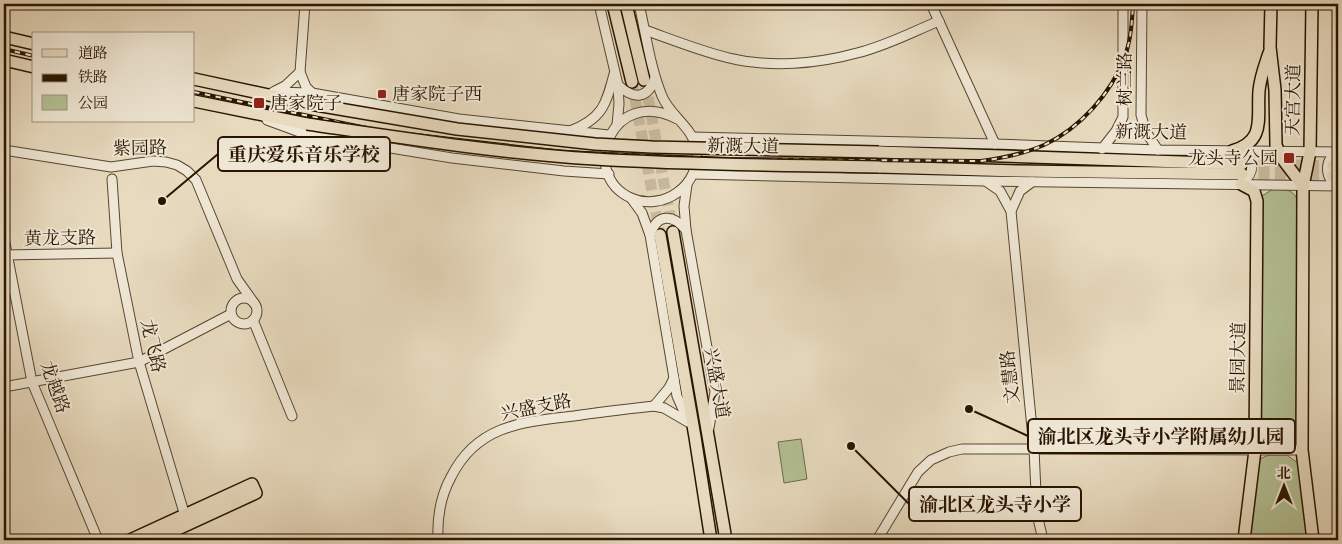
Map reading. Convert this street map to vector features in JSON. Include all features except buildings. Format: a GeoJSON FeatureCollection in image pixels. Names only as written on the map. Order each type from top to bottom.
{"type":"FeatureCollection","features":[{"type":"Feature","properties":{"kind":"main road"},"geometry":{"type":"LineString","coordinates":[[613,4],[632,82]]}},
{"type":"Feature","properties":{"kind":"main road"},"geometry":{"type":"LineString","coordinates":[[626,4],[650,79]]}},
{"type":"Feature","properties":{"kind":"main road","name":"天宫大道"},"geometry":{"type":"LineString","coordinates":[[1271,4],[1270,47],[1276,90],[1275,138],[1278,152],[1304,186]]}},
{"type":"Feature","properties":{"kind":"main road","name":"天宫大道"},"geometry":{"type":"LineString","coordinates":[[1304,186],[1310,152],[1312,4]]}},
{"type":"Feature","properties":{"kind":"main road"},"geometry":{"type":"LineString","coordinates":[[1312,18],[1316,4]]}},
{"type":"Feature","properties":{"kind":"main road"},"geometry":{"type":"LineString","coordinates":[[4,37],[32,44]]}},
{"type":"Feature","properties":{"kind":"main road"},"geometry":{"type":"LineString","coordinates":[[1232,151],[1244,148],[1256,133],[1259,88],[1270,47]]}},
{"type":"Feature","properties":{"kind":"main road"},"geometry":{"type":"LineString","coordinates":[[4,60],[32,67]]}},
{"type":"Feature","properties":{"kind":"main road","name":"新溉大道"},"geometry":{"type":"LineString","coordinates":[[195,79],[255,92],[311,98],[457,130],[596,144],[879,152],[1242,174]]}},
{"type":"Feature","properties":{"kind":"main road","name":"新溉大道"},"geometry":{"type":"LineString","coordinates":[[195,101],[306,124],[454,146],[594,159],[1018,172],[1242,174]]}},
{"type":"Feature","properties":{"kind":"main road","name":"景园大道"},"geometry":{"type":"LineString","coordinates":[[1242,174],[1254,191],[1258,201],[1255,450],[1244,540]]}},
{"type":"Feature","properties":{"kind":"main road"},"geometry":{"type":"LineString","coordinates":[[1304,186],[1302,450],[1313,540]]}},
{"type":"Feature","properties":{"kind":"main road","name":"兴盛大道"},"geometry":{"type":"LineString","coordinates":[[674,232],[726,540]]}},
{"type":"Feature","properties":{"kind":"main road","name":"兴盛大道"},"geometry":{"type":"LineString","coordinates":[[655,235],[695,437],[711,540]]}},
{"type":"Feature","properties":{"kind":"main road"},"geometry":{"type":"LineString","coordinates":[[130,540],[254,488],[154,540]]}},
{"type":"Feature","properties":{"kind":"street"},"geometry":{"type":"LineString","coordinates":[[305,4],[300,72],[311,98]]}},
{"type":"Feature","properties":{"kind":"street"},"geometry":{"type":"LineString","coordinates":[[599,4],[618,85],[617,125]]}},
{"type":"Feature","properties":{"kind":"street"},"geometry":{"type":"LineString","coordinates":[[618,85],[626,93],[636,96],[645,94],[652,87],[645,30],[638,4]]}},
{"type":"Feature","properties":{"kind":"street"},"geometry":{"type":"LineString","coordinates":[[931,4],[995,144]]}},
{"type":"Feature","properties":{"kind":"street"},"geometry":{"type":"LineString","coordinates":[[1102,148],[1116,132],[1123,117],[1123,4]]}},
{"type":"Feature","properties":{"kind":"street","name":"树兰路"},"geometry":{"type":"LineString","coordinates":[[1142,4],[1141,115],[1146,132],[1158,150]]}},
{"type":"Feature","properties":{"kind":"street"},"geometry":{"type":"LineString","coordinates":[[645,30],[730,58],[771,63],[800,63],[858,53],[891,42],[939,20]]}},
{"type":"Feature","properties":{"kind":"street"},"geometry":{"type":"LineString","coordinates":[[564,171],[578,159],[579,146],[575,138],[568,132],[587,125],[600,112],[609,95],[614,70]]}},
{"type":"Feature","properties":{"kind":"street"},"geometry":{"type":"LineString","coordinates":[[273,92],[286,86],[300,72]]}},
{"type":"Feature","properties":{"kind":"street"},"geometry":{"type":"LineString","coordinates":[[650,79],[677,118],[693,137],[696,149],[696,162],[693,174],[687,184],[676,195],[661,201],[646,202],[631,198],[620,191],[611,180],[606,166],[605,150],[610,136],[617,125],[627,117],[639,112],[653,110],[677,118]]}},
{"type":"Feature","properties":{"kind":"street","name":"新溉大道"},"geometry":{"type":"LineString","coordinates":[[255,92],[273,92],[459,120],[610,136]]}},
{"type":"Feature","properties":{"kind":"street","name":"新溉大道"},"geometry":{"type":"LineString","coordinates":[[247,113],[305,134],[452,158],[564,171],[609,174]]}},
{"type":"Feature","properties":{"kind":"street","name":"新溉大道"},"geometry":{"type":"LineString","coordinates":[[693,137],[1158,150],[1337,152]]}},
{"type":"Feature","properties":{"kind":"street"},"geometry":{"type":"LineString","coordinates":[[741,138],[731,144],[725,152],[726,163],[732,171],[742,175]]}},
{"type":"Feature","properties":{"kind":"street","name":"紫园路"},"geometry":{"type":"LineString","coordinates":[[4,150],[111,167],[154,161],[166,162],[177,166],[196,180],[237,280]]}},
{"type":"Feature","properties":{"kind":"street"},"geometry":{"type":"LineString","coordinates":[[1232,151],[1248,156],[1252,163],[1252,172],[1248,178],[1242,174]]}},
{"type":"Feature","properties":{"kind":"street"},"geometry":{"type":"LineString","coordinates":[[1336,176],[1330,180],[1327,173],[1327,163],[1331,156],[1337,152]]}},
{"type":"Feature","properties":{"kind":"street"},"geometry":{"type":"LineString","coordinates":[[96,164],[112,179],[116,171],[124,165]]}},
{"type":"Feature","properties":{"kind":"street","name":"新溉大道"},"geometry":{"type":"LineString","coordinates":[[693,174],[1034,182],[1242,174],[1304,186],[1336,176]]}},
{"type":"Feature","properties":{"kind":"street","name":"龙飞路"},"geometry":{"type":"LineString","coordinates":[[112,179],[117,253],[139,362],[185,516]]}},
{"type":"Feature","properties":{"kind":"street"},"geometry":{"type":"LineString","coordinates":[[984,181],[1000,191],[1011,211]]}},
{"type":"Feature","properties":{"kind":"street"},"geometry":{"type":"LineString","coordinates":[[1011,211],[1020,191],[1034,182]]}},
{"type":"Feature","properties":{"kind":"street"},"geometry":{"type":"LineString","coordinates":[[687,184],[684,206],[686,230],[715,392],[708,436]]}},
{"type":"Feature","properties":{"kind":"street"},"geometry":{"type":"LineString","coordinates":[[631,198],[655,235]]}},
{"type":"Feature","properties":{"kind":"street","name":"文慧路"},"geometry":{"type":"LineString","coordinates":[[1011,211],[1034,449],[1037,514],[1043,540]]}},
{"type":"Feature","properties":{"kind":"street"},"geometry":{"type":"LineString","coordinates":[[686,230],[679,222],[670,218],[660,219],[653,226],[676,396],[695,437]]}},
{"type":"Feature","properties":{"kind":"street","name":"龙越路"},"geometry":{"type":"LineString","coordinates":[[4,238],[32,382],[98,540]]}},
{"type":"Feature","properties":{"kind":"street","name":"黄龙支路"},"geometry":{"type":"LineString","coordinates":[[6,255],[117,253]]}},
{"type":"Feature","properties":{"kind":"street"},"geometry":{"type":"LineString","coordinates":[[237,280],[257,310],[253,320],[248,324],[240,323],[231,314],[232,306],[235,302],[237,280]]}},
{"type":"Feature","properties":{"kind":"street"},"geometry":{"type":"LineString","coordinates":[[235,302],[246,298],[254,303]]}},
{"type":"Feature","properties":{"kind":"street"},"geometry":{"type":"LineString","coordinates":[[4,387],[139,362],[231,314]]}},
{"type":"Feature","properties":{"kind":"street"},"geometry":{"type":"LineString","coordinates":[[253,320],[292,416]]}},
{"type":"Feature","properties":{"kind":"street"},"geometry":{"type":"LineString","coordinates":[[674,378],[669,388],[654,406],[664,408],[688,422]]}},
{"type":"Feature","properties":{"kind":"street","name":"兴盛支路"},"geometry":{"type":"LineString","coordinates":[[438,540],[438,514],[441,498],[449,481],[465,454],[493,433],[532,421],[654,406]]}},
{"type":"Feature","properties":{"kind":"street"},"geometry":{"type":"LineString","coordinates":[[877,539],[918,472],[931,460],[949,452],[962,450],[1034,449],[1302,450]]}},
{"type":"Feature","properties":{"kind":"street"},"geometry":{"type":"LineString","coordinates":[[724,528],[731,540]]}},
{"type":"Feature","properties":{"kind":"green space"},"geometry":{"type":"Polygon","coordinates":[[[1273,189],[1291,192],[1298,202],[1296,434],[1283,442],[1272,442],[1259,434],[1261,201],[1262,196],[1273,189]]]}},
{"type":"Feature","properties":{"kind":"green space"},"geometry":{"type":"Polygon","coordinates":[[[801,439],[807,479],[784,483],[778,442],[801,439]]]}},
{"type":"Feature","properties":{"kind":"green space"},"geometry":{"type":"Polygon","coordinates":[[[1269,455],[1287,455],[1299,464],[1309,540],[1248,540],[1257,463],[1269,455]]]}},
{"type":"Feature","properties":{"kind":"tunnel"},"geometry":{"type":"LineString","coordinates":[[645,81],[673,232]]}},
{"type":"Feature","properties":{"kind":"tunnel"},"geometry":{"type":"LineString","coordinates":[[632,82],[660,235]]}},
{"type":"Feature","properties":{"kind":"tunnel"},"geometry":{"type":"LineString","coordinates":[[1242,164],[1333,166]]}},
{"type":"Feature","properties":{"kind":"tunnel"},"geometry":{"type":"LineString","coordinates":[[1242,174],[1332,176]]}},
{"type":"Feature","properties":{"kind":"railway"},"geometry":{"type":"LineString","coordinates":[[195,92],[381,131],[563,152],[728,159],[981,161],[1029,151],[1044,145],[1070,130],[1082,120],[1103,96],[1119,70],[1130,37],[1133,4]]}},
{"type":"Feature","properties":{"kind":"railway"},"geometry":{"type":"LineString","coordinates":[[4,49],[32,56]]}},
{"type":"Feature","properties":{"kind":"place","name":"唐家院子西"},"geometry":{"type":"Point","coordinates":[382,94]}},
{"type":"Feature","properties":{"kind":"place","name":"唐家院子"},"geometry":{"type":"Point","coordinates":[259,103]}},
{"type":"Feature","properties":{"kind":"place","name":"龙头寺公园"},"geometry":{"type":"Point","coordinates":[1289,158]}},
{"type":"Feature","properties":{"kind":"place","name":"重庆爱乐音乐学校"},"geometry":{"type":"Point","coordinates":[162,201]}},
{"type":"Feature","properties":{"kind":"place","name":"渝北区龙头寺小学附属幼儿园"},"geometry":{"type":"Point","coordinates":[969,409]}},
{"type":"Feature","properties":{"kind":"place","name":"渝北区龙头寺小学"},"geometry":{"type":"Point","coordinates":[851,446]}}]}
